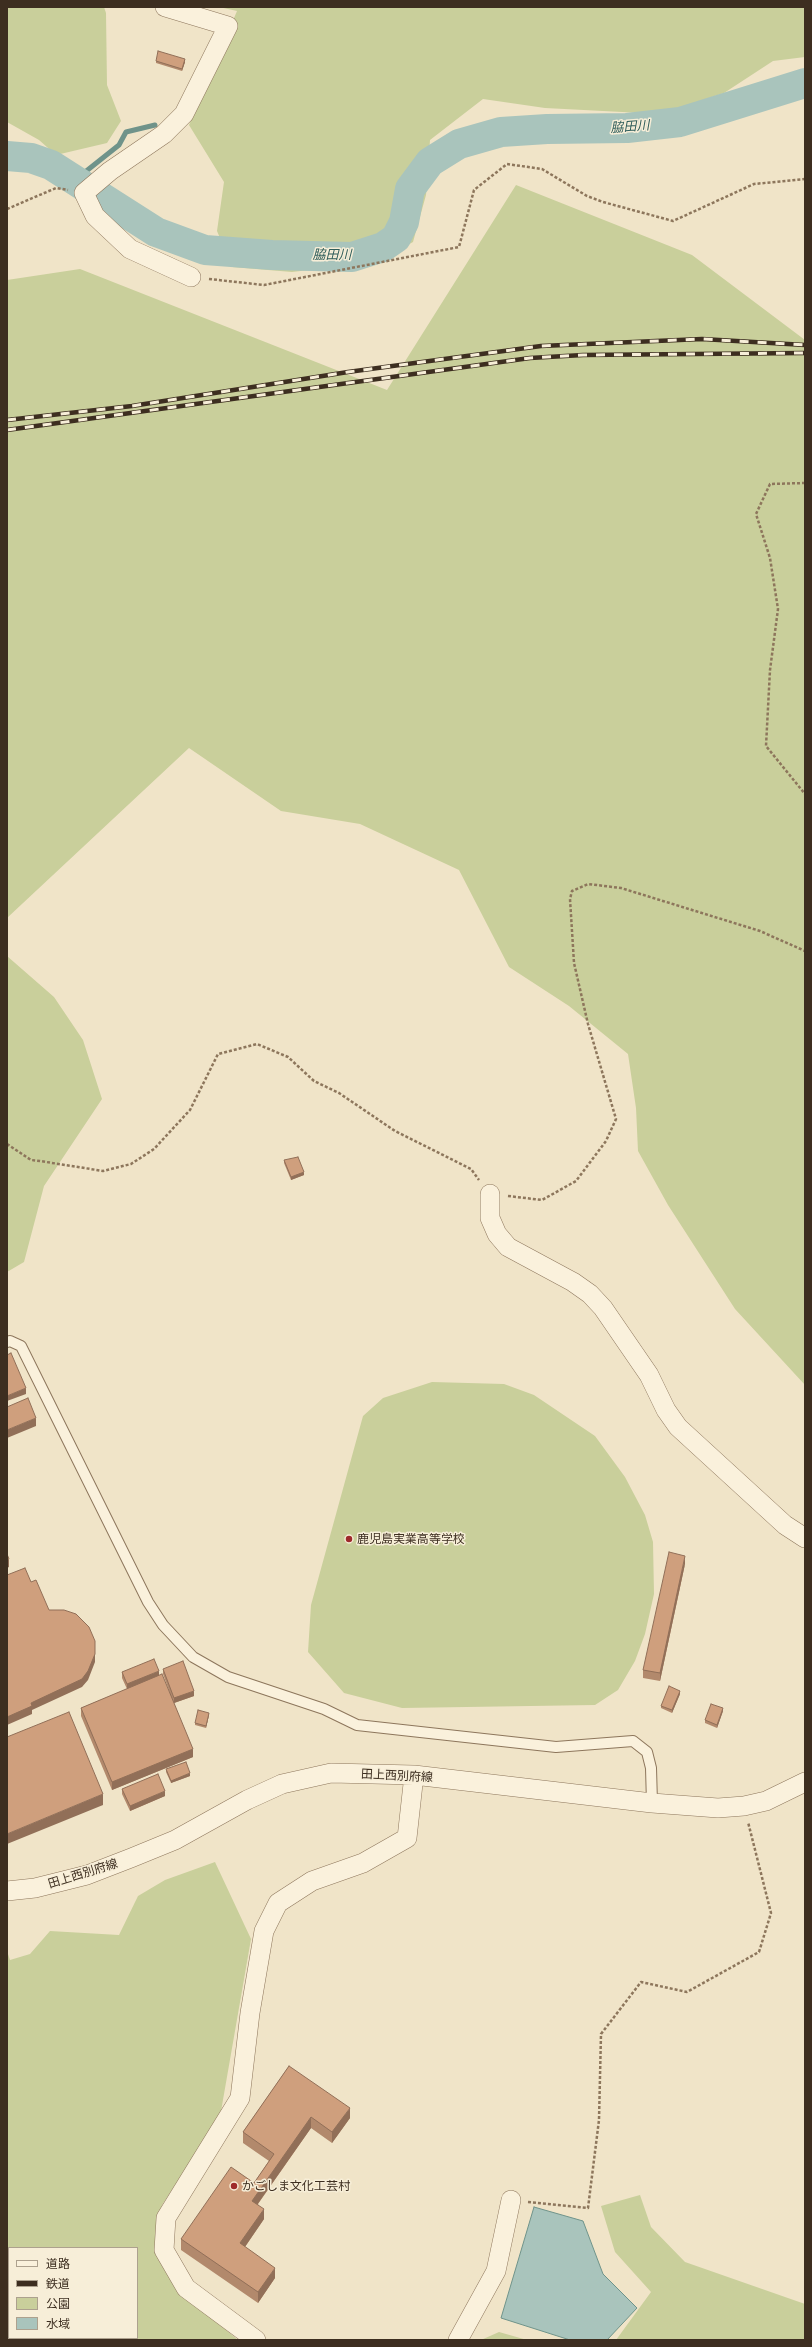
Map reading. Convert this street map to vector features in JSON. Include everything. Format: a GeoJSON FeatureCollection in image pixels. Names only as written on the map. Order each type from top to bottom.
{"type":"FeatureCollection","features":[{"type":"Feature","properties":{"kind":"street"},"geometry":{"type":"LineString","coordinates":[[165,7],[228,26],[184,114],[164,134],[110,171],[84,193],[95,216],[130,249],[191,277]]}},
{"type":"Feature","properties":{"kind":"street"},"geometry":{"type":"LineString","coordinates":[[490,1194],[490,1218],[497,1234],[508,1247],[573,1282],[590,1294],[603,1308],[649,1376],[666,1410],[678,1427],[785,1525],[805,1538]]}},
{"type":"Feature","properties":{"kind":"street","name":"田上西別府線"},"geometry":{"type":"LineString","coordinates":[[7,1891],[35,1888],[87,1875],[175,1840],[247,1800],[288,1782],[331,1773],[414,1775],[652,1803],[718,1808],[744,1806],[766,1801],[805,1782]]}},
{"type":"Feature","properties":{"kind":"street"},"geometry":{"type":"LineString","coordinates":[[256,2340],[186,2288],[164,2250],[166,2218],[240,2098],[250,2013],[264,1931],[278,1903],[312,1880],[363,1863],[407,1838],[414,1775]]}},
{"type":"Feature","properties":{"kind":"street"},"geometry":{"type":"LineString","coordinates":[[458,2340],[496,2271],[511,2200]]}},
{"type":"Feature","properties":{"kind":"lane"},"geometry":{"type":"LineString","coordinates":[[7,1342],[21,1346],[148,1602],[163,1625],[193,1657],[228,1677],[324,1709],[357,1725],[556,1747],[633,1742],[647,1752],[651,1768],[652,1803]]}},
{"type":"Feature","properties":{"kind":"path"},"geometry":{"type":"LineString","coordinates":[[191,277],[264,285],[459,247],[474,190],[507,164],[542,169],[587,196],[603,202],[674,221],[754,184],[805,179]]}},
{"type":"Feature","properties":{"kind":"path"},"geometry":{"type":"LineString","coordinates":[[7,209],[56,188],[84,193]]}},
{"type":"Feature","properties":{"kind":"path"},"geometry":{"type":"LineString","coordinates":[[805,483],[770,484],[756,514],[770,558],[778,609],[770,670],[766,746],[805,794]]}},
{"type":"Feature","properties":{"kind":"path"},"geometry":{"type":"LineString","coordinates":[[7,1144],[31,1160],[103,1171],[131,1164],[154,1149],[190,1110],[218,1054],[257,1044],[288,1057],[314,1081],[339,1093],[395,1131],[471,1169],[490,1194],[542,1200],[576,1181],[606,1141],[616,1119],[588,1024],[574,963],[570,900],[572,890],[588,884],[621,888],[760,931],[805,950]]}},
{"type":"Feature","properties":{"kind":"path"},"geometry":{"type":"LineString","coordinates":[[511,2200],[588,2208],[600,2120],[600,2034],[641,1982],[687,1992],[759,1952],[771,1913],[744,1806]]}},
{"type":"Feature","properties":{"kind":"green space"},"geometry":{"type":"Polygon","coordinates":[[[7,7],[104,7],[106,13],[107,85],[121,121],[107,143],[56,155],[39,140],[7,122],[7,7]]]}},
{"type":"Feature","properties":{"kind":"green space"},"geometry":{"type":"Polygon","coordinates":[[[219,7],[805,7],[805,57],[773,61],[724,93],[661,114],[545,108],[483,99],[430,140],[426,195],[413,242],[378,262],[292,272],[232,267],[217,231],[224,182],[189,125],[237,11],[219,7]]]}},
{"type":"Feature","properties":{"kind":"green space"},"geometry":{"type":"Polygon","coordinates":[[[516,185],[692,255],[805,340],[805,1385],[735,1309],[668,1205],[638,1151],[636,1108],[628,1054],[569,1006],[509,967],[459,870],[360,824],[281,811],[189,748],[7,918],[7,280],[80,269],[387,390],[516,185]]]}},
{"type":"Feature","properties":{"kind":"green space"},"geometry":{"type":"Polygon","coordinates":[[[7,956],[54,997],[83,1040],[102,1099],[44,1186],[24,1262],[7,1272],[7,956]]]}},
{"type":"Feature","properties":{"kind":"green space"},"geometry":{"type":"Polygon","coordinates":[[[432,1382],[504,1384],[534,1395],[595,1436],[625,1477],[645,1515],[653,1542],[654,1594],[645,1634],[635,1661],[618,1690],[595,1705],[402,1708],[344,1693],[308,1652],[311,1605],[363,1416],[383,1398],[432,1382]]]}},
{"type":"Feature","properties":{"kind":"green space"},"geometry":{"type":"Polygon","coordinates":[[[215,1862],[251,1939],[220,2117],[162,2205],[159,2252],[189,2299],[238,2340],[7,2340],[7,1951],[10,1960],[30,1954],[50,1931],[119,1935],[138,1896],[165,1880],[215,1862]]]}},
{"type":"Feature","properties":{"kind":"green space"},"geometry":{"type":"Polygon","coordinates":[[[640,2195],[651,2227],[685,2262],[805,2304],[805,2340],[616,2340],[651,2292],[615,2252],[601,2206],[640,2195]]]}},
{"type":"Feature","properties":{"kind":"green space"},"geometry":{"type":"Polygon","coordinates":[[[499,2332],[527,2340],[481,2340],[499,2332]]]}},
{"type":"Feature","properties":{"kind":"water"},"geometry":{"type":"Polygon","coordinates":[[[534,2207],[583,2221],[603,2274],[637,2308],[607,2340],[570,2340],[501,2318],[534,2207]]]}},
{"type":"Feature","properties":{"kind":"building"},"geometry":{"type":"Polygon","coordinates":[[[158,51],[185,59],[182,69],[156,61],[158,51]]]}},
{"type":"Feature","properties":{"kind":"building"},"geometry":{"type":"Polygon","coordinates":[[[298,1157],[304,1172],[291,1177],[284,1160],[298,1157]]]}},
{"type":"Feature","properties":{"kind":"building"},"geometry":{"type":"Polygon","coordinates":[[[11,1353],[26,1388],[7,1396],[7,1355],[11,1353]]]}},
{"type":"Feature","properties":{"kind":"building"},"geometry":{"type":"Polygon","coordinates":[[[28,1398],[36,1418],[7,1430],[7,1407],[28,1398]]]}},
{"type":"Feature","properties":{"kind":"building"},"geometry":{"type":"Polygon","coordinates":[[[669,1552],[685,1556],[660,1673],[643,1670],[669,1552]]]}},
{"type":"Feature","properties":{"kind":"building"},"geometry":{"type":"Polygon","coordinates":[[[25,1568],[31,1582],[36,1580],[49,1610],[64,1610],[76,1614],[89,1627],[95,1641],[95,1654],[88,1671],[82,1679],[31,1703],[32,1706],[7,1717],[7,1575],[25,1568]]]}},
{"type":"Feature","properties":{"kind":"building"},"geometry":{"type":"Polygon","coordinates":[[[154,1659],[159,1671],[127,1684],[122,1672],[154,1659]]]}},
{"type":"Feature","properties":{"kind":"building"},"geometry":{"type":"Polygon","coordinates":[[[183,1661],[194,1691],[174,1698],[163,1669],[183,1661]]]}},
{"type":"Feature","properties":{"kind":"building"},"geometry":{"type":"Polygon","coordinates":[[[162,1674],[193,1749],[112,1782],[81,1708],[162,1674]]]}},
{"type":"Feature","properties":{"kind":"building"},"geometry":{"type":"Polygon","coordinates":[[[669,1686],[680,1691],[672,1710],[661,1706],[669,1686]]]}},
{"type":"Feature","properties":{"kind":"building"},"geometry":{"type":"Polygon","coordinates":[[[711,1704],[723,1708],[717,1725],[705,1720],[711,1704]]]}},
{"type":"Feature","properties":{"kind":"building"},"geometry":{"type":"Polygon","coordinates":[[[198,1710],[209,1713],[206,1726],[195,1723],[198,1710]]]}},
{"type":"Feature","properties":{"kind":"building"},"geometry":{"type":"Polygon","coordinates":[[[69,1712],[103,1794],[7,1834],[7,1737],[69,1712]]]}},
{"type":"Feature","properties":{"kind":"building"},"geometry":{"type":"Polygon","coordinates":[[[186,1762],[190,1773],[171,1781],[166,1769],[186,1762]]]}},
{"type":"Feature","properties":{"kind":"building"},"geometry":{"type":"Polygon","coordinates":[[[158,1774],[165,1791],[130,1806],[122,1789],[158,1774]]]}},
{"type":"Feature","properties":{"kind":"building","name":"かごしま文化工芸村"},"geometry":{"type":"Polygon","coordinates":[[[289,2066],[350,2108],[332,2132],[311,2117],[252,2201],[264,2209],[240,2243],[275,2268],[258,2292],[181,2239],[231,2167],[254,2183],[274,2154],[243,2132],[289,2066]]]}},
{"type":"Feature","properties":{"kind":"waterway","name":"脇田川"},"geometry":{"type":"LineString","coordinates":[[7,156],[31,158],[51,165],[156,232],[205,250],[272,255],[352,257],[383,247],[396,238],[404,222],[410,189],[430,162],[459,144],[501,132],[547,129],[627,128],[680,122],[805,83]]}},
{"type":"Feature","properties":{"kind":"waterway"},"geometry":{"type":"LineString","coordinates":[[75,180],[119,145],[126,132],[155,125]]}},
{"type":"Feature","properties":{"kind":"railway"},"geometry":{"type":"LineString","coordinates":[[7,420],[132,406],[348,372],[541,346],[702,339],[805,345]]}},
{"type":"Feature","properties":{"kind":"railway"},"geometry":{"type":"LineString","coordinates":[[7,430],[530,358],[583,355],[805,353]]}},
{"type":"Feature","properties":{"kind":"place","name":"鹿児島実業高等学校"},"geometry":{"type":"Point","coordinates":[349,1539]}},
{"type":"Feature","properties":{"kind":"place","name":"かごしま文化工芸村"},"geometry":{"type":"Point","coordinates":[234,2186]}}]}
